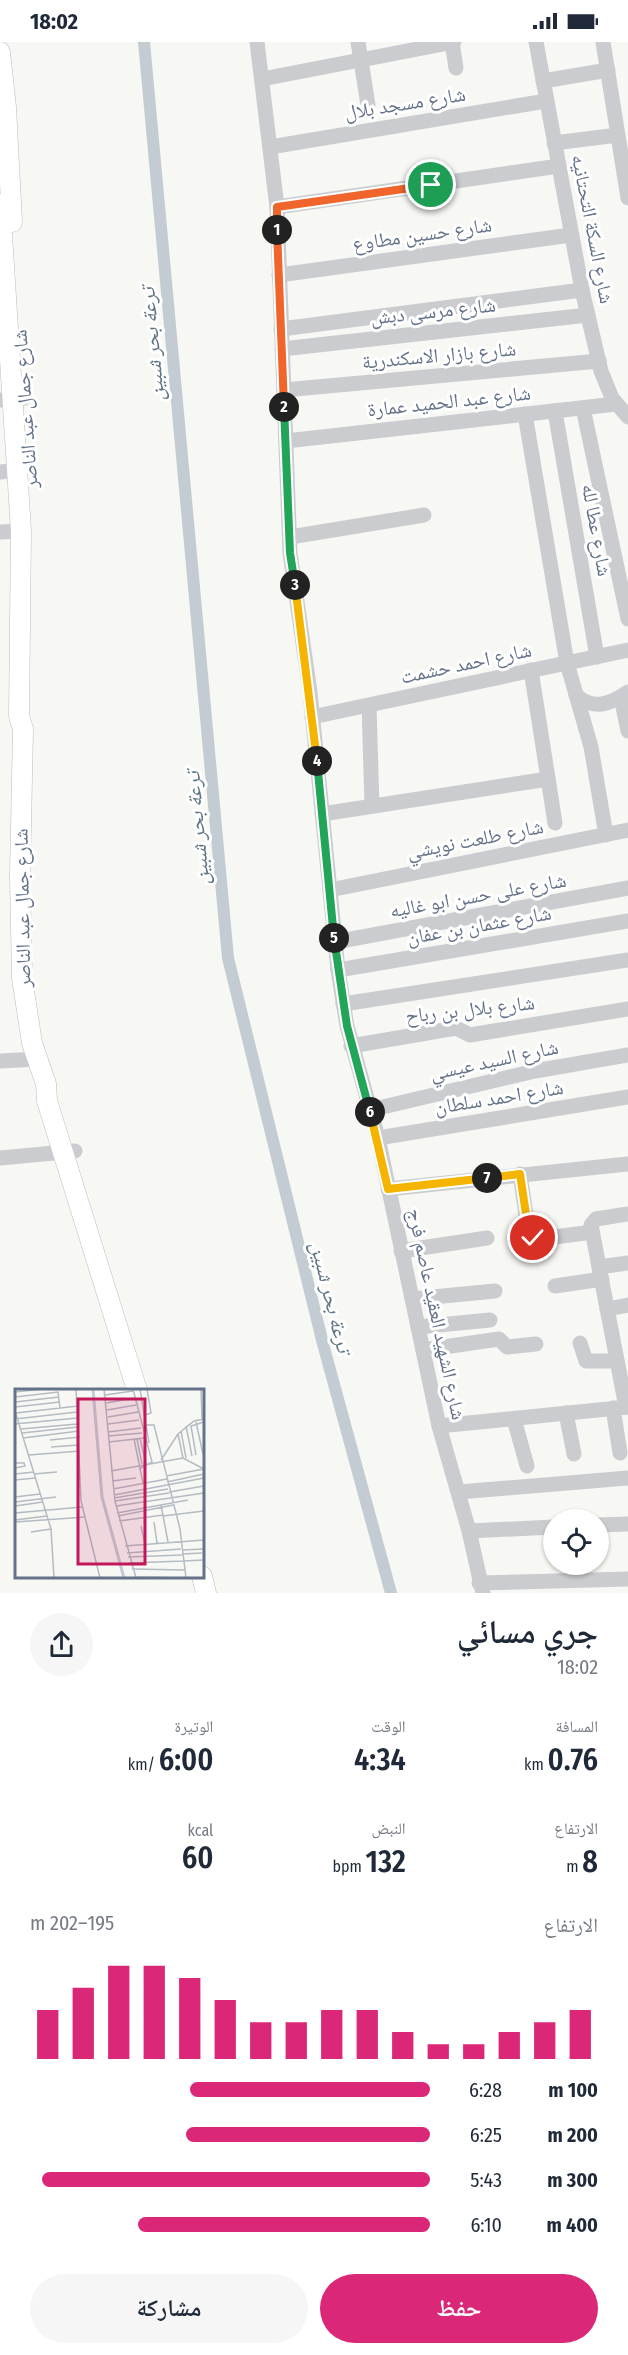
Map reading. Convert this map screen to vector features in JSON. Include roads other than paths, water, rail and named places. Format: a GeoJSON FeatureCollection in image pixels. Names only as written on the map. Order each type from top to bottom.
{"type":"FeatureCollection","features":[{"type":"Feature","properties":{"kind":"main road","name":"شارع جمال عبد الناصر"},"geometry":{"type":"LineString","coordinates":[[0,52],[13,399],[9,471],[21,531],[19,716],[23,729],[20,957],[24,999],[37,1059],[46,1084],[45,1097],[69,1152],[149,1389]]}},
{"type":"Feature","properties":{"kind":"main road","name":"شارع جمال عبد الناصر"},"geometry":{"type":"LineString","coordinates":[[0,204],[5,346],[13,399],[31,466],[34,602],[30,712],[23,729]]}},
{"type":"Feature","properties":{"kind":"main road","name":"شارع جمال عبد الناصر"},"geometry":{"type":"LineString","coordinates":[[69,1152],[137,1389]]}},
{"type":"Feature","properties":{"kind":"main road"},"geometry":{"type":"LineString","coordinates":[[192,1578],[195,1593]]}},
{"type":"Feature","properties":{"kind":"main road"},"geometry":{"type":"LineString","coordinates":[[202,1578],[206,1593]]}},
{"type":"Feature","properties":{"kind":"street","name":"شارع الشهيد العقيد عاصم فرج"},"geometry":{"type":"LineString","coordinates":[[257,42],[277,207],[290,537],[312,717],[338,970],[351,1046],[378,1138],[439,1426],[459,1492],[481,1588]]}},
{"type":"Feature","properties":{"kind":"street"},"geometry":{"type":"LineString","coordinates":[[358,42],[368,105]]}},
{"type":"Feature","properties":{"kind":"street"},"geometry":{"type":"LineString","coordinates":[[262,79],[453,42],[456,68]]}},
{"type":"Feature","properties":{"kind":"street","name":"شارع السكة التحتانيه"},"geometry":{"type":"LineString","coordinates":[[536,42],[571,235],[604,382],[616,404],[628,417]]}},
{"type":"Feature","properties":{"kind":"street"},"geometry":{"type":"LineString","coordinates":[[603,42],[628,192]]}},
{"type":"Feature","properties":{"kind":"street"},"geometry":{"type":"LineString","coordinates":[[543,81],[608,70]]}},
{"type":"Feature","properties":{"kind":"street","name":"شارع مسجد بلال"},"geometry":{"type":"LineString","coordinates":[[270,147],[546,101]]}},
{"type":"Feature","properties":{"kind":"street"},"geometry":{"type":"LineString","coordinates":[[554,143],[618,135]]}},
{"type":"Feature","properties":{"kind":"street"},"geometry":{"type":"LineString","coordinates":[[277,207],[559,166]]}},
{"type":"Feature","properties":{"kind":"street","name":"شارع حسين مطاوع"},"geometry":{"type":"LineString","coordinates":[[279,275],[571,235]]}},
{"type":"Feature","properties":{"kind":"street"},"geometry":{"type":"LineString","coordinates":[[281,329],[582,290]]}},
{"type":"Feature","properties":{"kind":"street","name":"شارع مرسى دبش"},"geometry":{"type":"LineString","coordinates":[[282,349],[588,315]]}},
{"type":"Feature","properties":{"kind":"street","name":"شارع بازار الاسكندرية"},"geometry":{"type":"LineString","coordinates":[[284,390],[599,361]]}},
{"type":"Feature","properties":{"kind":"street","name":"شارع عبد الحميد عمارة"},"geometry":{"type":"LineString","coordinates":[[286,441],[616,404]]}},
{"type":"Feature","properties":{"kind":"street"},"geometry":{"type":"LineString","coordinates":[[584,408],[628,619]]}},
{"type":"Feature","properties":{"kind":"street","name":"شارع عطا لله"},"geometry":{"type":"LineString","coordinates":[[555,411],[597,657]]}},
{"type":"Feature","properties":{"kind":"street"},"geometry":{"type":"LineString","coordinates":[[525,414],[567,663],[591,747],[606,835]]}},
{"type":"Feature","properties":{"kind":"street"},"geometry":{"type":"LineString","coordinates":[[290,537],[424,515]]}},
{"type":"Feature","properties":{"kind":"street"},"geometry":{"type":"LineString","coordinates":[[0,532],[21,531]]}},
{"type":"Feature","properties":{"kind":"street","name":"شارع احمد حشمت"},"geometry":{"type":"LineString","coordinates":[[312,717],[628,650]]}},
{"type":"Feature","properties":{"kind":"street"},"geometry":{"type":"LineString","coordinates":[[531,670],[555,823]]}},
{"type":"Feature","properties":{"kind":"street"},"geometry":{"type":"LineString","coordinates":[[576,695],[585,702],[597,705],[611,703],[625,695],[628,731]]}},
{"type":"Feature","properties":{"kind":"street"},"geometry":{"type":"LineString","coordinates":[[369,705],[372,806]]}},
{"type":"Feature","properties":{"kind":"street"},"geometry":{"type":"LineString","coordinates":[[322,814],[549,779]]}},
{"type":"Feature","properties":{"kind":"street","name":"شارع طلعت نويشي"},"geometry":{"type":"LineString","coordinates":[[330,890],[628,830]]}},
{"type":"Feature","properties":{"kind":"street","name":"شارع على حسن ابو غاليه"},"geometry":{"type":"LineString","coordinates":[[335,942],[628,888]]}},
{"type":"Feature","properties":{"kind":"street","name":"شارع عثمان بن عفان"},"geometry":{"type":"LineString","coordinates":[[338,970],[628,921]]}},
{"type":"Feature","properties":{"kind":"street"},"geometry":{"type":"LineString","coordinates":[[343,1004],[628,960]]}},
{"type":"Feature","properties":{"kind":"street","name":"شارع بلال بن رباح"},"geometry":{"type":"LineString","coordinates":[[351,1046],[456,1028],[470,1035],[628,1009]]}},
{"type":"Feature","properties":{"kind":"street","name":"شارع السيد عيسي"},"geometry":{"type":"LineString","coordinates":[[370,1110],[535,1071],[628,1055]]}},
{"type":"Feature","properties":{"kind":"street"},"geometry":{"type":"LineString","coordinates":[[0,1061],[37,1059]]}},
{"type":"Feature","properties":{"kind":"street","name":"شارع احمد سلطان"},"geometry":{"type":"LineString","coordinates":[[378,1138],[628,1097]]}},
{"type":"Feature","properties":{"kind":"street"},"geometry":{"type":"LineString","coordinates":[[0,1158],[69,1152]]}},
{"type":"Feature","properties":{"kind":"street"},"geometry":{"type":"LineString","coordinates":[[388,1189],[628,1164]]}},
{"type":"Feature","properties":{"kind":"street"},"geometry":{"type":"LineString","coordinates":[[520,1174],[529,1234],[533,1238],[592,1232]]}},
{"type":"Feature","properties":{"kind":"street"},"geometry":{"type":"LineString","coordinates":[[620,1453],[621,1363],[607,1309],[592,1232],[594,1220],[628,1214]]}},
{"type":"Feature","properties":{"kind":"street"},"geometry":{"type":"LineString","coordinates":[[401,1251],[487,1238]]}},
{"type":"Feature","properties":{"kind":"street"},"geometry":{"type":"LineString","coordinates":[[555,1286],[628,1263]]}},
{"type":"Feature","properties":{"kind":"street"},"geometry":{"type":"LineString","coordinates":[[412,1299],[495,1291]]}},
{"type":"Feature","properties":{"kind":"street"},"geometry":{"type":"LineString","coordinates":[[607,1309],[628,1305]]}},
{"type":"Feature","properties":{"kind":"street"},"geometry":{"type":"LineString","coordinates":[[418,1327],[490,1320]]}},
{"type":"Feature","properties":{"kind":"street"},"geometry":{"type":"LineString","coordinates":[[423,1350],[499,1339],[507,1347],[536,1344]]}},
{"type":"Feature","properties":{"kind":"street"},"geometry":{"type":"LineString","coordinates":[[580,1343],[586,1361],[621,1363]]}},
{"type":"Feature","properties":{"kind":"street"},"geometry":{"type":"LineString","coordinates":[[439,1426],[622,1408]]}},
{"type":"Feature","properties":{"kind":"street"},"geometry":{"type":"LineString","coordinates":[[566,1413],[574,1454]]}},
{"type":"Feature","properties":{"kind":"street"},"geometry":{"type":"LineString","coordinates":[[514,1419],[528,1466]]}},
{"type":"Feature","properties":{"kind":"street"},"geometry":{"type":"LineString","coordinates":[[459,1492],[628,1478]]}},
{"type":"Feature","properties":{"kind":"street"},"geometry":{"type":"LineString","coordinates":[[609,1525],[628,1524]]}},
{"type":"Feature","properties":{"kind":"street"},"geometry":{"type":"LineString","coordinates":[[469,1531],[543,1528]]}},
{"type":"Feature","properties":{"kind":"street"},"geometry":{"type":"LineString","coordinates":[[481,1588],[628,1580]]}},
{"type":"Feature","properties":{"kind":"waterway","name":"ترعة بحر شبين"},"geometry":{"type":"LineString","coordinates":[[144,42],[228,958],[323,1344],[391,1593]]}}]}
